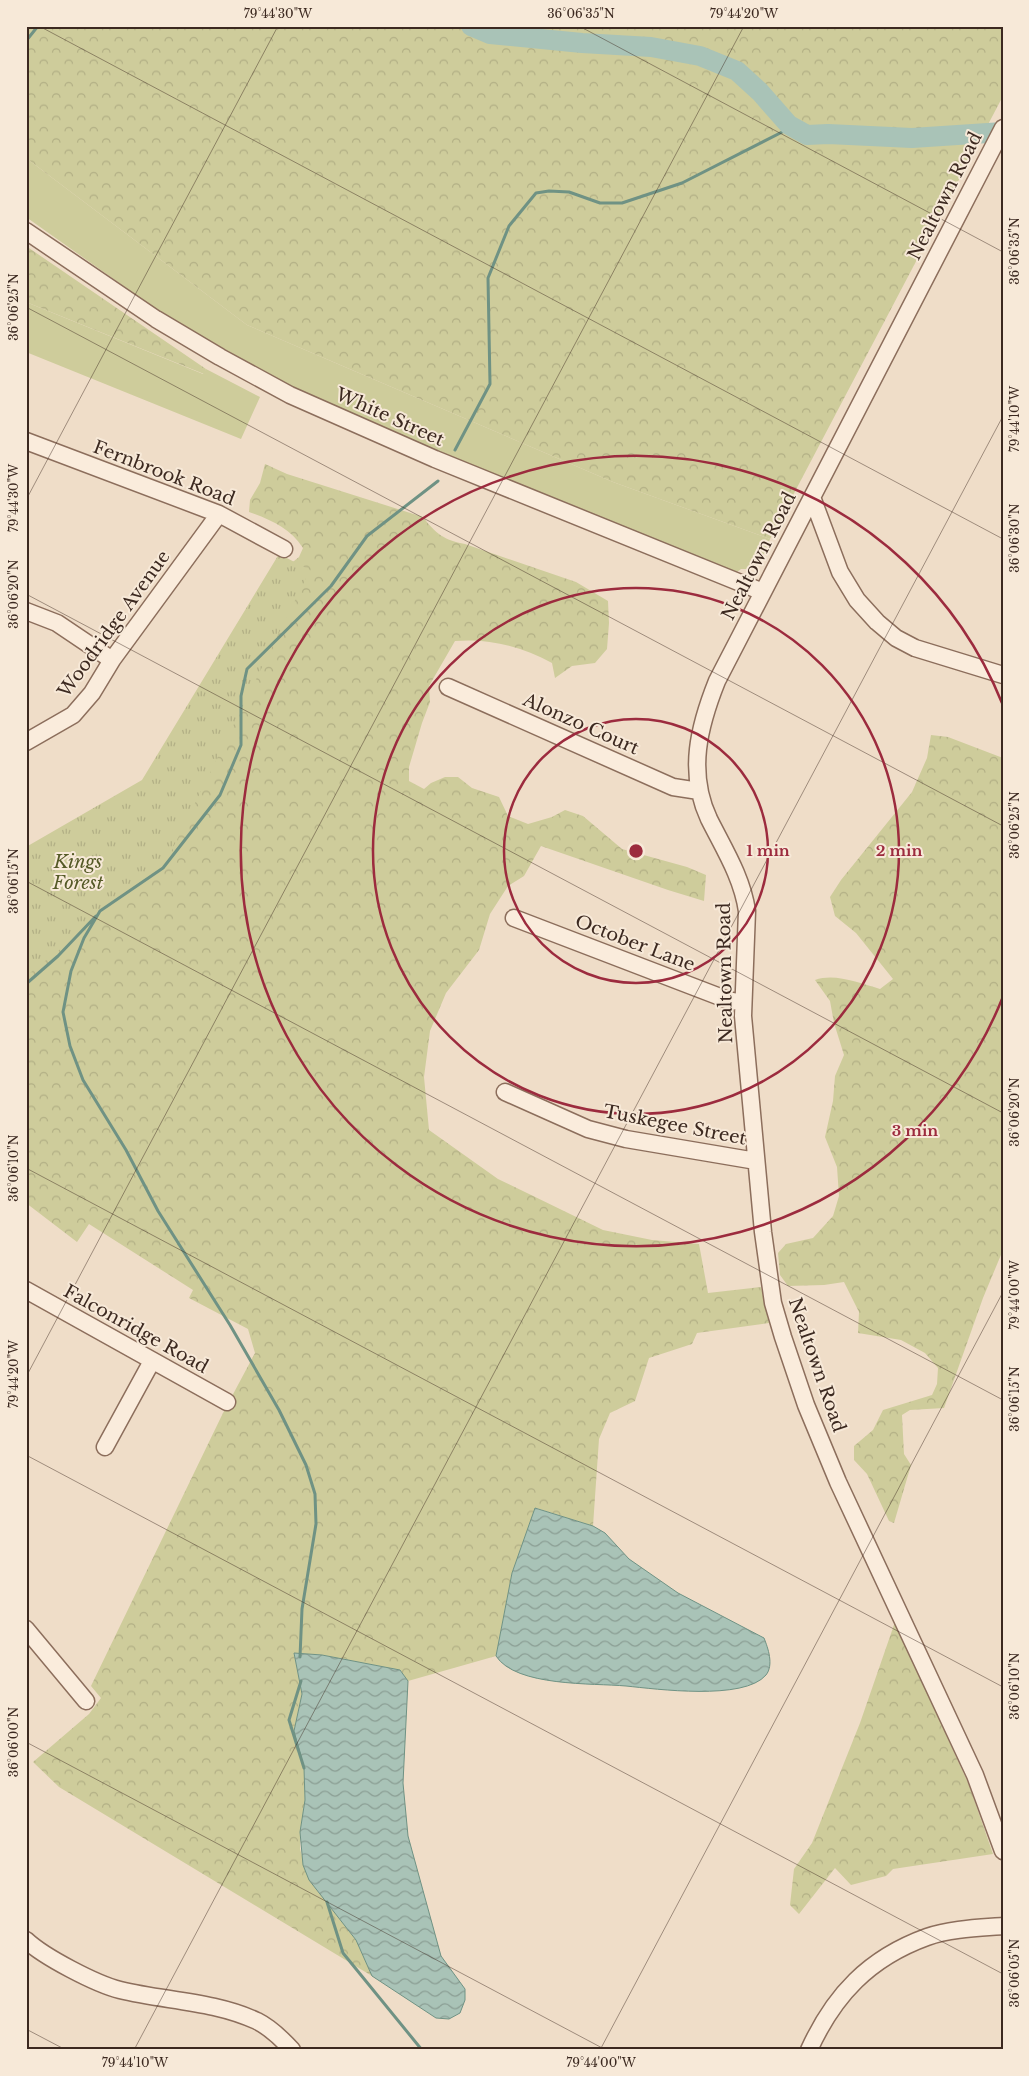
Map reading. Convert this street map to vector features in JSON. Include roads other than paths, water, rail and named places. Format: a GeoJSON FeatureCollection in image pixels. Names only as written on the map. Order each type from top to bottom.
{"type":"FeatureCollection","features":[{"type":"Feature","properties":{"kind":"street","name":"Nealtown Road"},"geometry":{"type":"LineString","coordinates":[[1003,128],[717,681],[703,719],[697,753],[699,792],[708,817],[731,861],[745,896],[742,1003],[763,1232],[773,1303],[806,1405],[838,1482],[975,1775],[1003,1851]]}},
{"type":"Feature","properties":{"kind":"street","name":"White Street"},"geometry":{"type":"LineString","coordinates":[[26,231],[156,319],[290,395],[435,459],[763,592]]}},
{"type":"Feature","properties":{"kind":"street","name":"Fernbrook Road"},"geometry":{"type":"LineString","coordinates":[[26,441],[219,514],[284,549]]}},
{"type":"Feature","properties":{"kind":"street"},"geometry":{"type":"LineString","coordinates":[[812,497],[840,572],[857,600],[877,622],[896,638],[915,648],[1003,675]]}},
{"type":"Feature","properties":{"kind":"street","name":"Woodridge Avenue"},"geometry":{"type":"LineString","coordinates":[[26,742],[73,715],[92,693],[112,660],[219,514]]}},
{"type":"Feature","properties":{"kind":"street"},"geometry":{"type":"LineString","coordinates":[[26,611],[57,623],[112,660]]}},
{"type":"Feature","properties":{"kind":"street","name":"Alonzo Court"},"geometry":{"type":"LineString","coordinates":[[448,687],[673,787],[699,792]]}},
{"type":"Feature","properties":{"kind":"street","name":"October Lane"},"geometry":{"type":"LineString","coordinates":[[514,918],[728,1000],[742,1003]]}},
{"type":"Feature","properties":{"kind":"street","name":"Tuskegee Street"},"geometry":{"type":"LineString","coordinates":[[505,1092],[588,1129],[626,1139],[756,1160]]}},
{"type":"Feature","properties":{"kind":"street","name":"Falconridge Road"},"geometry":{"type":"LineString","coordinates":[[26,1290],[227,1402]]}},
{"type":"Feature","properties":{"kind":"street"},"geometry":{"type":"LineString","coordinates":[[105,1447],[152,1361]]}},
{"type":"Feature","properties":{"kind":"street"},"geometry":{"type":"LineString","coordinates":[[26,1629],[86,1701]]}},
{"type":"Feature","properties":{"kind":"street"},"geometry":{"type":"LineString","coordinates":[[809,2050],[820,2026],[840,1996],[858,1976],[892,1954],[928,1937],[1003,1926]]}},
{"type":"Feature","properties":{"kind":"street"},"geometry":{"type":"LineString","coordinates":[[26,1940],[35,1948],[73,1970],[118,1990],[220,2008],[258,2021],[280,2037],[292,2050]]}},
{"type":"Feature","properties":{"kind":"water"},"geometry":{"type":"Polygon","coordinates":[[[535,1508],[593,1526],[605,1533],[629,1559],[678,1593],[764,1638],[770,1662],[766,1675],[755,1683],[739,1688],[720,1691],[678,1691],[556,1681],[520,1673],[506,1666],[496,1656],[512,1573],[535,1508]]]}},
{"type":"Feature","properties":{"kind":"water"},"geometry":{"type":"Polygon","coordinates":[[[294,1653],[322,1655],[400,1670],[408,1681],[403,1783],[408,1836],[441,1956],[465,1989],[465,2000],[460,2013],[449,2019],[436,2018],[372,1976],[356,1940],[309,1880],[303,1865],[300,1832],[305,1800],[304,1768],[294,1731],[302,1694],[294,1653]]]}},
{"type":"Feature","properties":{"kind":"waterway"},"geometry":{"type":"LineString","coordinates":[[26,41],[38,26]]}},
{"type":"Feature","properties":{"kind":"waterway"},"geometry":{"type":"LineString","coordinates":[[471,26],[490,34],[582,43],[651,47],[700,56],[737,71],[760,92],[789,125],[807,135],[828,134],[912,138],[1003,132]]}},
{"type":"Feature","properties":{"kind":"waterway"},"geometry":{"type":"LineString","coordinates":[[455,450],[490,384],[488,278],[509,226],[536,193],[549,191],[569,192],[600,203],[622,203],[682,183],[792,127]]}},
{"type":"Feature","properties":{"kind":"waterway"},"geometry":{"type":"LineString","coordinates":[[100,911],[163,868],[220,795],[241,745],[241,696],[247,669],[331,586],[367,536],[438,481]]}},
{"type":"Feature","properties":{"kind":"waterway"},"geometry":{"type":"LineString","coordinates":[[100,911],[84,938],[71,971],[63,1012],[70,1046],[83,1080],[126,1150],[158,1211],[230,1325],[279,1410],[306,1465],[315,1494],[316,1524],[302,1609],[300,1657]]}},
{"type":"Feature","properties":{"kind":"waterway"},"geometry":{"type":"LineString","coordinates":[[26,984],[58,956],[96,916]]}},
{"type":"Feature","properties":{"kind":"waterway"},"geometry":{"type":"LineString","coordinates":[[301,1681],[289,1720],[304,1768]]}},
{"type":"Feature","properties":{"kind":"waterway"},"geometry":{"type":"LineString","coordinates":[[327,1902],[343,1953],[422,2050]]}},
{"type":"Feature","properties":{"kind":"park label","name":"Kings Forest"},"geometry":{"type":"Point","coordinates":[78,872]}}]}
